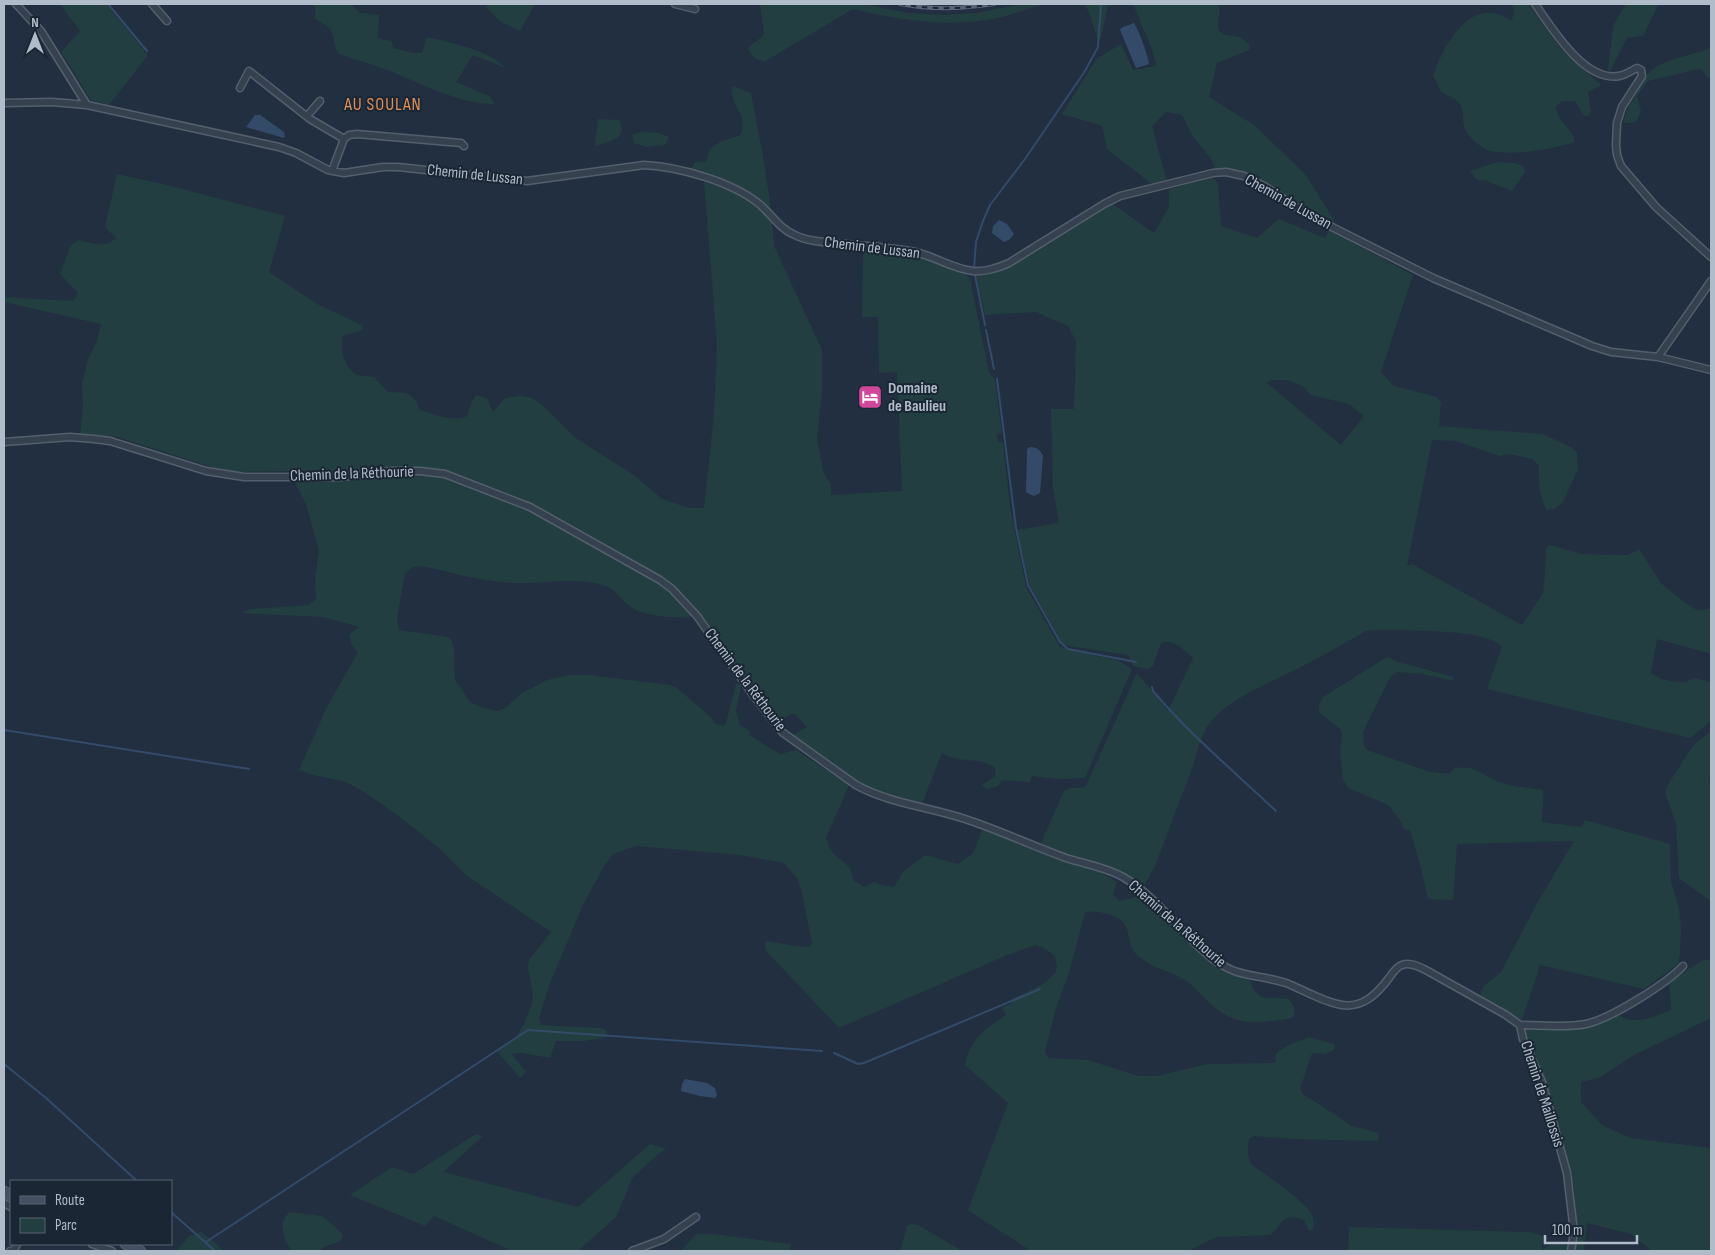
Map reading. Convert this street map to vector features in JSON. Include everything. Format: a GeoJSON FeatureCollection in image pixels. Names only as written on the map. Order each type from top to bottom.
{"type":"FeatureCollection","features":[{"type":"Feature","properties":{"kind":"main road"},"geometry":{"type":"LineString","coordinates":[[127,1245],[141,1251]]}},
{"type":"Feature","properties":{"kind":"street"},"geometry":{"type":"LineString","coordinates":[[16,4],[41,31],[87,105]]}},
{"type":"Feature","properties":{"kind":"street"},"geometry":{"type":"LineString","coordinates":[[152,4],[167,21]]}},
{"type":"Feature","properties":{"kind":"street"},"geometry":{"type":"LineString","coordinates":[[675,4],[695,9]]}},
{"type":"Feature","properties":{"kind":"street"},"geometry":{"type":"LineString","coordinates":[[1534,4],[1562,42],[1587,67],[1599,74],[1610,77],[1621,76],[1637,68],[1641,70],[1642,76],[1622,107],[1617,122],[1617,155],[1622,166],[1656,207],[1711,257]]}},
{"type":"Feature","properties":{"kind":"street"},"geometry":{"type":"LineString","coordinates":[[240,88],[249,71],[322,127],[344,139]]}},
{"type":"Feature","properties":{"kind":"street"},"geometry":{"type":"LineString","coordinates":[[307,116],[320,101]]}},
{"type":"Feature","properties":{"kind":"street","name":"Chemin de Lussan"},"geometry":{"type":"LineString","coordinates":[[4,103],[52,102],[87,105],[279,147],[296,153],[332,171],[344,173],[398,167],[527,182],[644,165],[659,166],[686,171],[730,186],[746,194],[760,204],[784,229],[795,236],[812,241],[915,252],[971,271],[984,271],[1009,263],[1120,196],[1213,173],[1226,172],[1244,176],[1264,186],[1334,228],[1432,278],[1583,343],[1611,352],[1658,357],[1711,370]]}},
{"type":"Feature","properties":{"kind":"street"},"geometry":{"type":"LineString","coordinates":[[332,171],[344,139],[349,135],[357,134],[461,143],[464,146]]}},
{"type":"Feature","properties":{"kind":"street"},"geometry":{"type":"LineString","coordinates":[[1658,357],[1711,281]]}},
{"type":"Feature","properties":{"kind":"street","name":"Chemin de la Réthourie"},"geometry":{"type":"LineString","coordinates":[[4,442],[70,437],[94,438],[110,441],[206,471],[244,477],[340,477],[392,471],[420,471],[445,474],[530,507],[660,580],[672,589],[696,616],[782,732],[867,791],[918,808],[966,819],[1068,858],[1088,863],[1122,876],[1152,899],[1208,955],[1232,971],[1251,977],[1275,980],[1332,1002],[1348,1005],[1367,1001],[1378,992],[1401,965],[1414,965],[1424,968],[1520,1025]]}},
{"type":"Feature","properties":{"kind":"street","name":"Chemin de Maillossis"},"geometry":{"type":"LineString","coordinates":[[1571,1251],[1574,1232],[1567,1173],[1542,1082],[1523,1038],[1520,1025],[1584,1024],[1597,1021],[1651,990],[1676,974],[1683,966]]}},
{"type":"Feature","properties":{"kind":"street"},"geometry":{"type":"LineString","coordinates":[[632,1251],[664,1239],[696,1217]]}},
{"type":"Feature","properties":{"kind":"street"},"geometry":{"type":"LineString","coordinates":[[95,1245],[112,1251]]}},
{"type":"Feature","properties":{"kind":"green space"},"geometry":{"type":"Polygon","coordinates":[[[60,4],[106,4],[148,55],[109,105],[91,100],[61,52],[80,31],[60,4]]]}},
{"type":"Feature","properties":{"kind":"green space"},"geometry":{"type":"Polygon","coordinates":[[[315,4],[351,4],[360,13],[379,15],[378,38],[392,41],[393,48],[413,53],[422,53],[427,37],[467,47],[496,60],[504,66],[473,55],[456,82],[491,97],[494,104],[467,101],[454,97],[381,68],[339,54],[331,31],[326,25],[315,19],[315,4]]]}},
{"type":"Feature","properties":{"kind":"green space"},"geometry":{"type":"Polygon","coordinates":[[[487,4],[535,4],[520,31],[501,22],[486,7],[487,4]]]}},
{"type":"Feature","properties":{"kind":"green space"},"geometry":{"type":"Polygon","coordinates":[[[760,4],[865,4],[908,13],[943,15],[976,13],[1022,4],[1043,4],[996,18],[948,23],[916,21],[853,9],[764,62],[754,58],[748,49],[764,34],[760,4]]]}},
{"type":"Feature","properties":{"kind":"green space"},"geometry":{"type":"Polygon","coordinates":[[[1084,4],[1108,4],[1101,39],[1097,38],[1089,12],[1084,4]]]}},
{"type":"Feature","properties":{"kind":"green space"},"geometry":{"type":"Polygon","coordinates":[[[1133,4],[1219,4],[1219,31],[1225,35],[1240,37],[1250,45],[1249,50],[1217,63],[1209,97],[1254,125],[1305,174],[1334,220],[1333,223],[1247,174],[1226,169],[1215,169],[1212,160],[1193,137],[1182,115],[1166,112],[1152,126],[1167,182],[1153,185],[1107,149],[1102,126],[1062,114],[1096,59],[1121,44],[1133,70],[1156,66],[1153,52],[1133,4]]]}},
{"type":"Feature","properties":{"kind":"green space"},"geometry":{"type":"Polygon","coordinates":[[[1512,4],[1528,4],[1561,49],[1600,84],[1600,86],[1588,92],[1591,112],[1589,116],[1584,116],[1575,101],[1562,101],[1556,107],[1559,117],[1574,137],[1575,142],[1545,149],[1510,153],[1487,150],[1467,132],[1459,103],[1442,92],[1437,84],[1433,75],[1449,41],[1457,30],[1466,21],[1477,15],[1488,13],[1501,15],[1511,21],[1514,14],[1512,4]]]}},
{"type":"Feature","properties":{"kind":"green space"},"geometry":{"type":"Polygon","coordinates":[[[1626,4],[1659,4],[1643,36],[1627,38],[1610,71],[1608,70],[1613,26],[1626,4]]]}},
{"type":"Feature","properties":{"kind":"green space"},"geometry":{"type":"Polygon","coordinates":[[[1711,48],[1711,78],[1707,78],[1703,71],[1699,69],[1648,81],[1637,96],[1641,112],[1636,122],[1624,123],[1628,109],[1650,72],[1662,64],[1711,48]]]}},
{"type":"Feature","properties":{"kind":"green space"},"geometry":{"type":"Polygon","coordinates":[[[732,86],[751,93],[771,209],[733,183],[691,169],[695,162],[706,162],[710,149],[720,142],[740,135],[743,121],[733,100],[732,86]]]}},
{"type":"Feature","properties":{"kind":"green space"},"geometry":{"type":"Polygon","coordinates":[[[598,119],[619,120],[622,131],[620,135],[612,141],[595,146],[598,119]]]}},
{"type":"Feature","properties":{"kind":"green space"},"geometry":{"type":"Polygon","coordinates":[[[641,132],[659,133],[669,137],[665,145],[647,147],[634,143],[632,135],[641,132]]]}},
{"type":"Feature","properties":{"kind":"green space"},"geometry":{"type":"Polygon","coordinates":[[[1498,162],[1516,163],[1524,167],[1525,172],[1512,191],[1485,180],[1477,180],[1470,171],[1498,162]]]}},
{"type":"Feature","properties":{"kind":"green space"},"geometry":{"type":"Polygon","coordinates":[[[117,174],[285,216],[269,272],[317,304],[362,325],[362,330],[343,336],[342,348],[345,362],[356,375],[374,377],[388,392],[405,393],[412,396],[420,410],[456,419],[467,416],[476,395],[487,398],[493,412],[505,398],[520,396],[532,398],[542,405],[577,439],[634,475],[662,499],[689,508],[704,508],[714,414],[717,345],[704,182],[742,195],[772,221],[774,246],[822,350],[822,391],[817,440],[824,474],[831,484],[831,495],[902,491],[897,372],[879,373],[878,317],[862,317],[863,250],[915,256],[965,273],[970,279],[989,373],[995,379],[1002,433],[997,434],[998,442],[1003,442],[1010,507],[1026,587],[1060,647],[1119,661],[1132,669],[1085,778],[1057,779],[1032,776],[1030,782],[1002,780],[998,786],[987,789],[982,785],[995,776],[995,768],[981,762],[956,759],[942,753],[921,806],[870,789],[804,745],[793,735],[807,727],[794,713],[780,720],[756,694],[699,614],[688,618],[648,614],[631,607],[616,593],[603,585],[582,581],[507,583],[422,566],[413,567],[405,573],[397,618],[399,630],[451,639],[454,648],[455,680],[471,703],[498,711],[505,708],[522,693],[547,680],[570,675],[589,675],[670,685],[677,688],[713,719],[715,724],[723,726],[726,723],[736,684],[741,685],[736,711],[740,725],[751,732],[749,735],[780,754],[796,750],[849,785],[826,838],[834,854],[848,866],[853,880],[864,887],[874,882],[894,887],[903,872],[925,855],[958,864],[973,853],[982,830],[1110,878],[1117,882],[1113,894],[1119,901],[1140,896],[1216,965],[1250,981],[1257,993],[1265,998],[1289,999],[1294,1007],[1294,1017],[1255,1022],[1234,1019],[1214,1007],[1186,981],[1148,963],[1136,954],[1132,949],[1126,926],[1122,921],[1107,914],[1085,913],[1045,1051],[1048,1058],[1088,1060],[1139,1076],[1157,1076],[1208,1064],[1275,1063],[1276,1053],[1289,1045],[1309,1037],[1334,1044],[1334,1050],[1325,1054],[1312,1053],[1300,1089],[1303,1094],[1352,1126],[1379,1133],[1378,1141],[1254,1136],[1249,1139],[1248,1155],[1251,1164],[1294,1196],[1308,1209],[1313,1219],[1313,1230],[1309,1231],[1304,1220],[1290,1218],[1283,1221],[1270,1235],[1217,1237],[1188,1251],[1031,1251],[968,1210],[1008,1103],[965,1065],[967,1056],[975,1041],[991,1025],[1006,1015],[1002,1008],[1012,1003],[1012,999],[1036,988],[1053,976],[1057,967],[1054,955],[1044,948],[1035,945],[1005,956],[839,1028],[766,951],[765,944],[767,941],[809,947],[812,943],[801,889],[797,878],[784,863],[740,855],[636,846],[613,854],[603,868],[583,905],[550,983],[539,1018],[541,1025],[601,1028],[606,1030],[607,1037],[584,1041],[556,1041],[550,1058],[522,1053],[512,1054],[526,1072],[520,1078],[496,1050],[516,1037],[524,1024],[533,995],[528,967],[529,960],[551,932],[466,875],[439,848],[364,792],[346,782],[299,770],[326,709],[358,652],[350,640],[350,634],[359,627],[323,617],[241,613],[250,609],[309,605],[316,599],[315,578],[319,551],[306,504],[296,485],[297,471],[228,472],[117,437],[80,434],[83,407],[82,384],[88,359],[97,341],[101,324],[4,302],[4,297],[73,301],[78,293],[60,274],[71,245],[79,240],[103,244],[116,238],[105,227],[117,174]]]}},
{"type":"Feature","properties":{"kind":"green space"},"geometry":{"type":"Polygon","coordinates":[[[1212,176],[1218,184],[1221,226],[1257,238],[1279,219],[1325,238],[1329,230],[1413,275],[1381,372],[1394,386],[1437,397],[1441,403],[1439,426],[1543,434],[1571,447],[1577,453],[1578,469],[1563,502],[1554,509],[1547,510],[1540,489],[1539,466],[1533,459],[1508,454],[1499,456],[1456,441],[1432,440],[1407,566],[1412,564],[1522,625],[1543,593],[1546,547],[1550,545],[1582,554],[1628,555],[1639,549],[1661,583],[1697,610],[1711,609],[1711,654],[1657,639],[1651,673],[1661,679],[1677,682],[1685,682],[1694,678],[1711,682],[1711,721],[1690,738],[1487,689],[1502,647],[1493,641],[1480,636],[1444,632],[1366,631],[1242,697],[1212,720],[1198,748],[1155,866],[1144,886],[1130,878],[1040,845],[1064,791],[1069,788],[1086,786],[1137,673],[1168,711],[1193,658],[1174,643],[1161,643],[1153,666],[1148,669],[1133,666],[1128,655],[1063,645],[1030,585],[1017,530],[1059,523],[1053,487],[1051,409],[1074,409],[1076,341],[1068,326],[1036,312],[985,315],[976,274],[1010,265],[1037,250],[1110,202],[1154,233],[1169,207],[1169,189],[1212,176]],[[1271,380],[1267,383],[1341,445],[1364,416],[1349,404],[1310,395],[1304,387],[1287,380],[1271,380]]]}},
{"type":"Feature","properties":{"kind":"green space"},"geometry":{"type":"Polygon","coordinates":[[[1387,657],[1453,677],[1453,681],[1422,674],[1398,672],[1391,676],[1363,732],[1364,745],[1367,750],[1430,772],[1450,774],[1454,768],[1468,768],[1504,784],[1543,790],[1542,822],[1581,827],[1585,820],[1670,844],[1671,881],[1679,908],[1681,927],[1678,964],[1644,989],[1540,965],[1522,1020],[1479,996],[1484,986],[1501,972],[1536,905],[1574,841],[1457,844],[1453,900],[1428,899],[1410,830],[1405,830],[1388,805],[1348,788],[1343,780],[1340,752],[1342,734],[1340,729],[1319,712],[1319,704],[1323,697],[1387,657]]]}},
{"type":"Feature","properties":{"kind":"green space"},"geometry":{"type":"Polygon","coordinates":[[[1711,731],[1711,777],[1709,780],[1711,790],[1711,901],[1679,878],[1676,824],[1665,793],[1667,786],[1692,747],[1711,731]]]}},
{"type":"Feature","properties":{"kind":"green space"},"geometry":{"type":"Polygon","coordinates":[[[1703,960],[1711,960],[1711,1018],[1634,1055],[1599,1078],[1581,1082],[1581,1102],[1602,1125],[1630,1138],[1711,1148],[1711,1251],[1652,1251],[1631,1234],[1587,1223],[1584,1249],[1587,1251],[1543,1251],[1544,1248],[1554,1244],[1574,1247],[1577,1231],[1574,1187],[1545,1085],[1525,1035],[1526,1028],[1587,1028],[1618,1015],[1631,1020],[1638,1020],[1658,1015],[1671,1010],[1669,981],[1703,960]]]}},
{"type":"Feature","properties":{"kind":"green space"},"geometry":{"type":"Polygon","coordinates":[[[476,1134],[483,1136],[443,1172],[578,1207],[650,1144],[666,1149],[633,1177],[616,1217],[578,1251],[512,1251],[434,1216],[425,1226],[350,1195],[392,1167],[413,1174],[476,1134]]]}},
{"type":"Feature","properties":{"kind":"green space"},"geometry":{"type":"Polygon","coordinates":[[[289,1212],[322,1216],[343,1234],[341,1241],[326,1246],[319,1251],[292,1251],[285,1241],[282,1222],[289,1212]]]}},
{"type":"Feature","properties":{"kind":"green space"},"geometry":{"type":"Polygon","coordinates":[[[911,1224],[918,1225],[962,1251],[900,1251],[907,1226],[911,1224]]]}},
{"type":"Feature","properties":{"kind":"green space"},"geometry":{"type":"Polygon","coordinates":[[[1349,1227],[1529,1232],[1543,1236],[1542,1251],[1348,1251],[1349,1227]]]}},
{"type":"Feature","properties":{"kind":"green space"},"geometry":{"type":"Polygon","coordinates":[[[201,1232],[223,1251],[177,1251],[189,1236],[201,1232]]]}},
{"type":"Feature","properties":{"kind":"green space"},"geometry":{"type":"Polygon","coordinates":[[[696,1234],[713,1234],[791,1244],[789,1251],[681,1251],[696,1234]]]}},
{"type":"Feature","properties":{"kind":"water"},"geometry":{"type":"Polygon","coordinates":[[[1134,23],[1143,43],[1149,64],[1136,68],[1120,30],[1134,23]]]}},
{"type":"Feature","properties":{"kind":"water"},"geometry":{"type":"Polygon","coordinates":[[[255,115],[260,115],[284,132],[284,138],[246,127],[255,115]]]}},
{"type":"Feature","properties":{"kind":"water"},"geometry":{"type":"Polygon","coordinates":[[[999,220],[1007,224],[1014,234],[1009,240],[1004,242],[992,233],[993,226],[999,220]]]}},
{"type":"Feature","properties":{"kind":"water"},"geometry":{"type":"Polygon","coordinates":[[[1030,447],[1038,449],[1043,456],[1040,493],[1034,496],[1026,491],[1027,449],[1030,447]]]}},
{"type":"Feature","properties":{"kind":"water"},"geometry":{"type":"Polygon","coordinates":[[[685,1079],[707,1083],[715,1088],[717,1095],[715,1098],[681,1091],[685,1079]]]}},
{"type":"Feature","properties":{"kind":"waterway"},"geometry":{"type":"LineString","coordinates":[[108,4],[147,51]]}},
{"type":"Feature","properties":{"kind":"waterway"},"geometry":{"type":"LineString","coordinates":[[974,268],[976,242],[990,205],[1025,159],[1085,71],[1098,47],[1101,4]]}},
{"type":"Feature","properties":{"kind":"waterway"},"geometry":{"type":"LineString","coordinates":[[975,275],[985,325]]}},
{"type":"Feature","properties":{"kind":"waterway"},"geometry":{"type":"LineString","coordinates":[[986,330],[994,369]]}},
{"type":"Feature","properties":{"kind":"waterway"},"geometry":{"type":"LineString","coordinates":[[997,379],[1016,528],[1028,585],[1060,642],[1068,649],[1136,662]]}},
{"type":"Feature","properties":{"kind":"waterway"},"geometry":{"type":"LineString","coordinates":[[1152,687],[1153,691],[1182,723],[1276,811]]}},
{"type":"Feature","properties":{"kind":"waterway"},"geometry":{"type":"LineString","coordinates":[[4,730],[249,769]]}},
{"type":"Feature","properties":{"kind":"waterway"},"geometry":{"type":"LineString","coordinates":[[834,1053],[858,1064],[864,1063],[1040,989]]}},
{"type":"Feature","properties":{"kind":"waterway"},"geometry":{"type":"LineString","coordinates":[[206,1242],[528,1030],[822,1051]]}},
{"type":"Feature","properties":{"kind":"waterway"},"geometry":{"type":"LineString","coordinates":[[4,1064],[46,1098],[136,1180]]}},
{"type":"Feature","properties":{"kind":"waterway"},"geometry":{"type":"LineString","coordinates":[[172,1213],[215,1251]]}},
{"type":"Feature","properties":{"kind":"railway"},"geometry":{"type":"LineString","coordinates":[[900,4],[947,8],[994,4]]}},
{"type":"Feature","properties":{"kind":"place","name":"Domaine de Baulieu"},"geometry":{"type":"Point","coordinates":[870,397]}},
{"type":"Feature","properties":{"kind":"district","name":"AU SOULAN"},"geometry":{"type":"Point","coordinates":[383,104]}}]}
